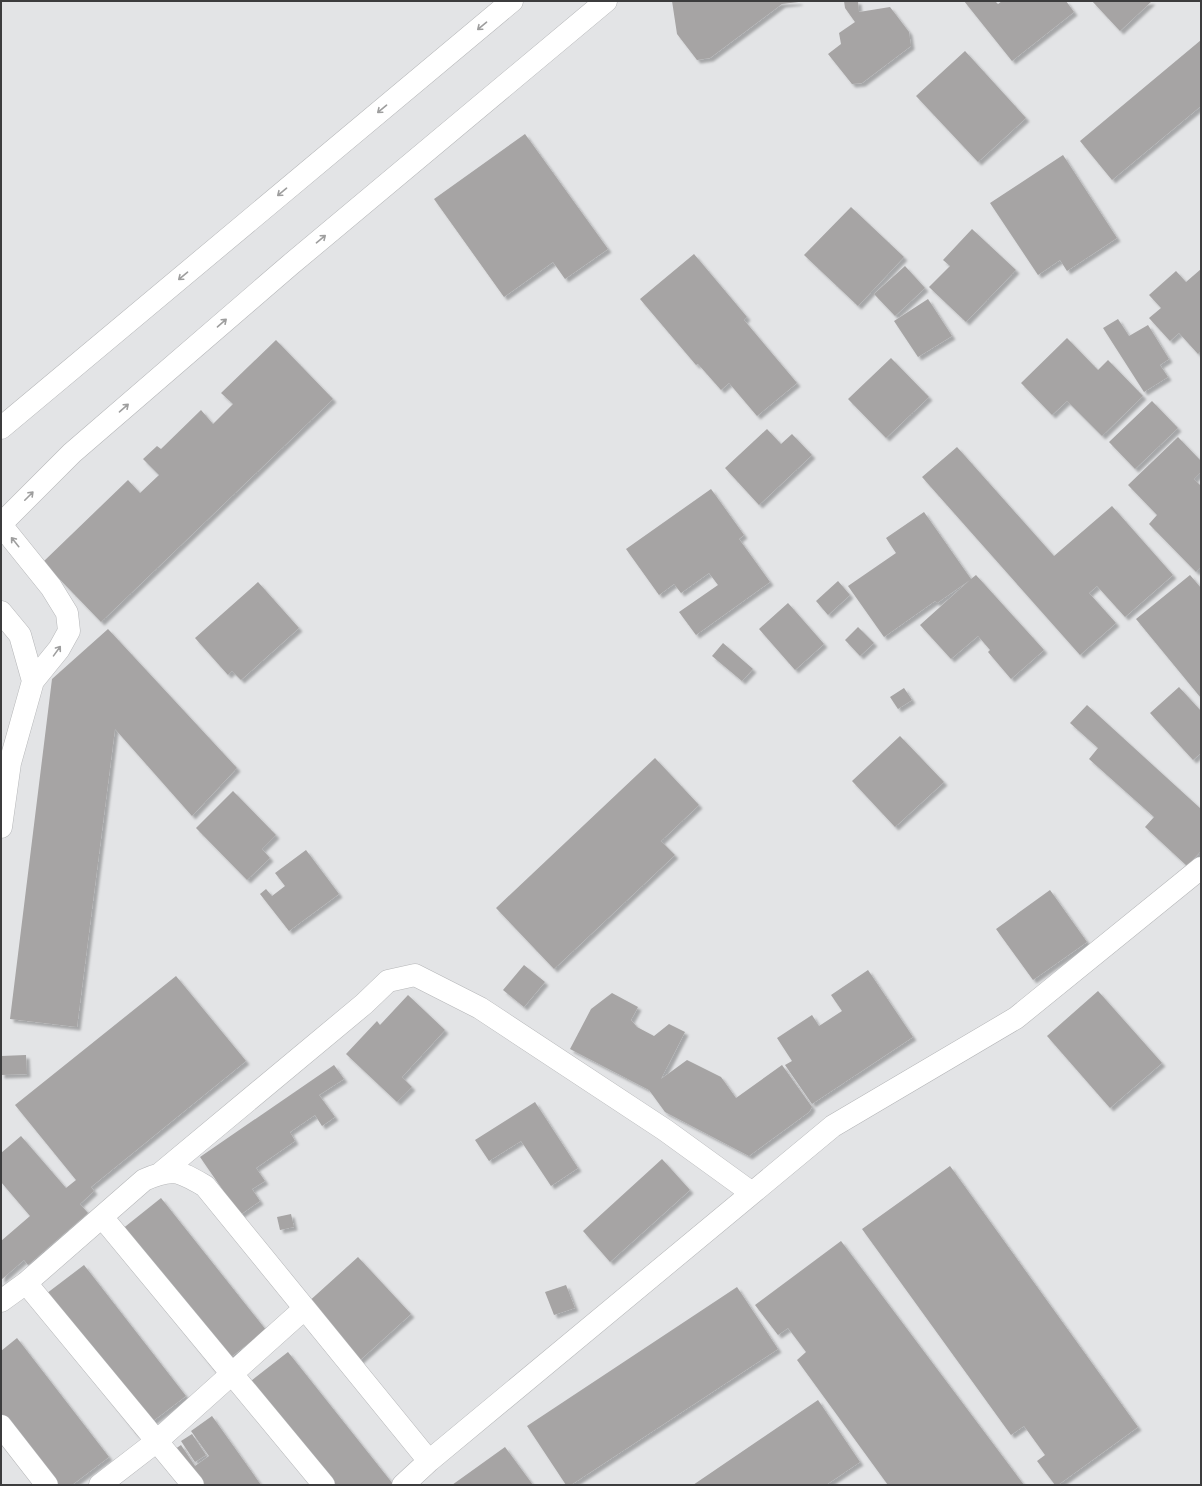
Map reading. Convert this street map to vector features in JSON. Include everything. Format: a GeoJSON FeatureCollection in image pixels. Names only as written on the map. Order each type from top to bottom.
{"type":"FeatureCollection","features":[{"type":"Feature","properties":{"kind":"street"},"geometry":{"type":"LineString","coordinates":[[1,428],[512,1]]}},
{"type":"Feature","properties":{"kind":"street"},"geometry":{"type":"LineString","coordinates":[[1,827],[10,763],[33,681],[59,650],[69,631],[67,613],[51,587],[1,524],[90,438],[290,265],[606,1]]}},
{"type":"Feature","properties":{"kind":"street"},"geometry":{"type":"LineString","coordinates":[[1,612],[20,635],[33,681]]}},
{"type":"Feature","properties":{"kind":"street"},"geometry":{"type":"LineString","coordinates":[[404,1485],[429,1461],[832,1126],[1016,1018],[1201,868]]}},
{"type":"Feature","properties":{"kind":"street"},"geometry":{"type":"LineString","coordinates":[[1,1301],[26,1283],[144,1180],[162,1172],[364,1004],[388,981],[415,975],[480,1008],[665,1130],[752,1192]]}},
{"type":"Feature","properties":{"kind":"street"},"geometry":{"type":"LineString","coordinates":[[162,1172],[182,1173],[205,1186],[429,1461]]}},
{"type":"Feature","properties":{"kind":"street"},"geometry":{"type":"LineString","coordinates":[[102,1217],[324,1485]]}},
{"type":"Feature","properties":{"kind":"street"},"geometry":{"type":"LineString","coordinates":[[26,1283],[193,1485]]}},
{"type":"Feature","properties":{"kind":"street"},"geometry":{"type":"LineString","coordinates":[[100,1485],[157,1441],[304,1309]]}},
{"type":"Feature","properties":{"kind":"street"},"geometry":{"type":"LineString","coordinates":[[1,1426],[47,1485]]}},
{"type":"Feature","properties":{"kind":"building"},"geometry":{"type":"Polygon","coordinates":[[[672,1],[799,2],[782,4],[710,58],[697,60],[677,34],[672,1]]]}},
{"type":"Feature","properties":{"kind":"building"},"geometry":{"type":"Polygon","coordinates":[[[844,1],[858,1],[859,12],[890,7],[909,32],[911,46],[862,83],[852,84],[828,54],[841,44],[839,33],[855,22],[845,8],[844,1]]]}},
{"type":"Feature","properties":{"kind":"building"},"geometry":{"type":"Polygon","coordinates":[[[964,1],[995,1],[998,4],[1002,1],[1066,1],[1074,12],[1012,61],[964,1]]]}},
{"type":"Feature","properties":{"kind":"building"},"geometry":{"type":"Polygon","coordinates":[[[1092,1],[1152,1],[1120,31],[1092,1]]]}},
{"type":"Feature","properties":{"kind":"building"},"geometry":{"type":"Polygon","coordinates":[[[1201,40],[1201,106],[1112,180],[1080,141],[1201,40]]]}},
{"type":"Feature","properties":{"kind":"building"},"geometry":{"type":"Polygon","coordinates":[[[965,51],[1026,118],[978,162],[916,96],[965,51]]]}},
{"type":"Feature","properties":{"kind":"building"},"geometry":{"type":"Polygon","coordinates":[[[525,134],[608,249],[565,279],[553,262],[504,297],[434,199],[525,134]]]}},
{"type":"Feature","properties":{"kind":"building"},"geometry":{"type":"Polygon","coordinates":[[[1063,155],[1117,238],[1067,271],[1060,260],[1038,275],[990,203],[1063,155]]]}},
{"type":"Feature","properties":{"kind":"building"},"geometry":{"type":"Polygon","coordinates":[[[851,207],[904,257],[858,306],[804,255],[851,207]]]}},
{"type":"Feature","properties":{"kind":"building"},"geometry":{"type":"Polygon","coordinates":[[[972,229],[1016,270],[966,322],[929,287],[950,266],[943,260],[972,229]]]}},
{"type":"Feature","properties":{"kind":"building"},"geometry":{"type":"Polygon","coordinates":[[[694,254],[747,317],[744,320],[797,383],[757,416],[729,383],[721,390],[698,364],[696,365],[640,299],[694,254]]]}},
{"type":"Feature","properties":{"kind":"building"},"geometry":{"type":"Polygon","coordinates":[[[905,266],[925,288],[895,316],[874,294],[905,266]]]}},
{"type":"Feature","properties":{"kind":"building"},"geometry":{"type":"Polygon","coordinates":[[[1201,269],[1201,351],[1198,354],[1179,333],[1170,341],[1149,318],[1161,308],[1149,295],[1176,271],[1186,282],[1201,269]]]}},
{"type":"Feature","properties":{"kind":"building"},"geometry":{"type":"Polygon","coordinates":[[[928,299],[952,336],[918,357],[894,321],[928,299]]]}},
{"type":"Feature","properties":{"kind":"building"},"geometry":{"type":"Polygon","coordinates":[[[1118,319],[1129,336],[1148,325],[1169,359],[1160,365],[1168,377],[1144,392],[1103,328],[1118,319]]]}},
{"type":"Feature","properties":{"kind":"building"},"geometry":{"type":"Polygon","coordinates":[[[1067,338],[1098,370],[1108,360],[1143,396],[1102,436],[1067,401],[1052,415],[1021,383],[1067,338]]]}},
{"type":"Feature","properties":{"kind":"building"},"geometry":{"type":"Polygon","coordinates":[[[276,340],[333,399],[101,622],[43,562],[128,480],[140,493],[159,475],[143,459],[157,446],[161,449],[201,410],[213,424],[233,404],[221,393],[276,340]]]}},
{"type":"Feature","properties":{"kind":"building"},"geometry":{"type":"Polygon","coordinates":[[[891,358],[929,397],[886,438],[848,399],[891,358]]]}},
{"type":"Feature","properties":{"kind":"building"},"geometry":{"type":"Polygon","coordinates":[[[1152,401],[1178,428],[1135,469],[1109,442],[1152,401]]]}},
{"type":"Feature","properties":{"kind":"building"},"geometry":{"type":"Polygon","coordinates":[[[767,429],[781,444],[792,434],[812,455],[759,505],[725,468],[767,429]]]}},
{"type":"Feature","properties":{"kind":"building"},"geometry":{"type":"Polygon","coordinates":[[[1178,437],[1201,461],[1201,472],[1194,479],[1201,486],[1201,567],[1196,572],[1149,524],[1157,515],[1128,485],[1178,437]]]}},
{"type":"Feature","properties":{"kind":"building"},"geometry":{"type":"Polygon","coordinates":[[[957,447],[1054,556],[1112,506],[1173,575],[1125,617],[1097,586],[1089,593],[1116,623],[1080,655],[922,477],[957,447]]]}},
{"type":"Feature","properties":{"kind":"building"},"geometry":{"type":"Polygon","coordinates":[[[711,489],[744,535],[739,539],[770,582],[696,635],[679,612],[718,585],[709,573],[681,593],[674,584],[659,595],[626,549],[711,489]]]}},
{"type":"Feature","properties":{"kind":"building"},"geometry":{"type":"Polygon","coordinates":[[[924,512],[971,579],[976,575],[1044,650],[1011,679],[988,652],[990,650],[978,636],[951,659],[920,625],[970,580],[937,603],[935,601],[884,637],[848,586],[896,553],[886,538],[924,512]]]}},
{"type":"Feature","properties":{"kind":"building"},"geometry":{"type":"Polygon","coordinates":[[[1190,575],[1201,588],[1201,698],[1136,619],[1190,575]]]}},
{"type":"Feature","properties":{"kind":"building"},"geometry":{"type":"Polygon","coordinates":[[[838,581],[850,595],[828,615],[816,601],[838,581]]]}},
{"type":"Feature","properties":{"kind":"building"},"geometry":{"type":"Polygon","coordinates":[[[258,582],[299,628],[241,680],[232,671],[228,675],[195,638],[258,582]]]}},
{"type":"Feature","properties":{"kind":"building"},"geometry":{"type":"Polygon","coordinates":[[[788,603],[824,644],[795,670],[759,629],[788,603]]]}},
{"type":"Feature","properties":{"kind":"building"},"geometry":{"type":"Polygon","coordinates":[[[858,627],[874,643],[860,656],[845,640],[858,627]]]}},
{"type":"Feature","properties":{"kind":"building"},"geometry":{"type":"Polygon","coordinates":[[[108,629],[237,768],[192,816],[115,729],[77,1027],[10,1019],[52,679],[108,629]]]}},
{"type":"Feature","properties":{"kind":"building"},"geometry":{"type":"Polygon","coordinates":[[[723,643],[753,669],[742,681],[712,656],[723,643]]]}},
{"type":"Feature","properties":{"kind":"building"},"geometry":{"type":"Polygon","coordinates":[[[1179,687],[1201,711],[1201,753],[1193,760],[1150,713],[1179,687]]]}},
{"type":"Feature","properties":{"kind":"building"},"geometry":{"type":"Polygon","coordinates":[[[904,688],[912,700],[898,709],[890,697],[904,688]]]}},
{"type":"Feature","properties":{"kind":"building"},"geometry":{"type":"Polygon","coordinates":[[[1087,705],[1201,809],[1201,851],[1187,866],[1145,827],[1154,817],[1089,759],[1098,748],[1070,723],[1087,705]]]}},
{"type":"Feature","properties":{"kind":"building"},"geometry":{"type":"Polygon","coordinates":[[[900,736],[944,782],[895,827],[852,781],[900,736]]]}},
{"type":"Feature","properties":{"kind":"building"},"geometry":{"type":"Polygon","coordinates":[[[655,758],[699,805],[661,841],[675,855],[554,969],[496,908],[655,758]]]}},
{"type":"Feature","properties":{"kind":"building"},"geometry":{"type":"Polygon","coordinates":[[[233,791],[276,835],[262,849],[270,858],[247,880],[196,828],[233,791]]]}},
{"type":"Feature","properties":{"kind":"building"},"geometry":{"type":"Polygon","coordinates":[[[306,850],[339,894],[289,931],[260,894],[266,889],[272,896],[285,886],[275,873],[306,850]]]}},
{"type":"Feature","properties":{"kind":"building"},"geometry":{"type":"Polygon","coordinates":[[[1050,890],[1087,942],[1033,980],[996,929],[1050,890]]]}},
{"type":"Feature","properties":{"kind":"building"},"geometry":{"type":"Polygon","coordinates":[[[524,965],[545,982],[524,1007],[503,990],[524,965]]]}},
{"type":"Feature","properties":{"kind":"building"},"geometry":{"type":"Polygon","coordinates":[[[868,970],[913,1037],[812,1104],[785,1065],[792,1061],[777,1038],[812,1015],[819,1026],[842,1011],[831,995],[868,970]]]}},
{"type":"Feature","properties":{"kind":"building"},"geometry":{"type":"Polygon","coordinates":[[[176,976],[246,1061],[91,1187],[94,1191],[80,1204],[88,1213],[28,1265],[24,1260],[1,1280],[1,1241],[30,1216],[1,1182],[1,1153],[21,1136],[66,1188],[76,1180],[15,1105],[176,976]]]}},
{"type":"Feature","properties":{"kind":"building"},"geometry":{"type":"Polygon","coordinates":[[[1098,991],[1162,1063],[1110,1108],[1047,1036],[1098,991]]]}},
{"type":"Feature","properties":{"kind":"building"},"geometry":{"type":"Polygon","coordinates":[[[612,993],[638,1007],[631,1020],[637,1027],[654,1036],[669,1024],[685,1032],[661,1079],[687,1060],[721,1077],[736,1098],[782,1065],[812,1107],[809,1112],[749,1156],[665,1112],[649,1090],[570,1049],[591,1009],[612,993]]]}},
{"type":"Feature","properties":{"kind":"building"},"geometry":{"type":"Polygon","coordinates":[[[408,995],[445,1030],[402,1077],[412,1087],[397,1102],[346,1054],[377,1021],[380,1025],[408,995]]]}},
{"type":"Feature","properties":{"kind":"building"},"geometry":{"type":"Polygon","coordinates":[[[26,1055],[27,1074],[1,1075],[1,1056],[26,1055]]]}},
{"type":"Feature","properties":{"kind":"building"},"geometry":{"type":"Polygon","coordinates":[[[334,1065],[344,1079],[319,1095],[335,1117],[322,1126],[315,1115],[290,1132],[295,1141],[256,1168],[265,1181],[252,1189],[260,1201],[240,1215],[200,1157],[334,1065]]]}},
{"type":"Feature","properties":{"kind":"building"},"geometry":{"type":"Polygon","coordinates":[[[535,1102],[578,1168],[551,1186],[521,1141],[489,1161],[475,1140],[535,1102]]]}},
{"type":"Feature","properties":{"kind":"building"},"geometry":{"type":"Polygon","coordinates":[[[662,1159],[690,1190],[610,1262],[583,1231],[662,1159]]]}},
{"type":"Feature","properties":{"kind":"building"},"geometry":{"type":"Polygon","coordinates":[[[950,1166],[1138,1427],[1058,1485],[1055,1485],[1037,1461],[1045,1455],[1024,1426],[1011,1435],[862,1229],[950,1166]]]}},
{"type":"Feature","properties":{"kind":"building"},"geometry":{"type":"Polygon","coordinates":[[[161,1198],[266,1330],[214,1370],[139,1275],[116,1234],[161,1198]]]}},
{"type":"Feature","properties":{"kind":"building"},"geometry":{"type":"Polygon","coordinates":[[[291,1214],[294,1227],[280,1230],[277,1217],[291,1214]]]}},
{"type":"Feature","properties":{"kind":"building"},"geometry":{"type":"Polygon","coordinates":[[[841,1241],[1024,1485],[888,1485],[885,1481],[797,1360],[806,1352],[788,1328],[778,1335],[755,1305],[841,1241]]]}},
{"type":"Feature","properties":{"kind":"building"},"geometry":{"type":"Polygon","coordinates":[[[358,1257],[411,1314],[358,1362],[306,1304],[358,1257]]]}},
{"type":"Feature","properties":{"kind":"building"},"geometry":{"type":"Polygon","coordinates":[[[84,1265],[186,1396],[136,1434],[34,1303],[84,1265]]]}},
{"type":"Feature","properties":{"kind":"building"},"geometry":{"type":"Polygon","coordinates":[[[566,1285],[575,1308],[554,1315],[545,1292],[566,1285]]]}},
{"type":"Feature","properties":{"kind":"building"},"geometry":{"type":"Polygon","coordinates":[[[737,1287],[778,1349],[571,1485],[566,1485],[527,1426],[737,1287]]]}},
{"type":"Feature","properties":{"kind":"building"},"geometry":{"type":"Polygon","coordinates":[[[17,1338],[109,1457],[72,1485],[52,1485],[1,1419],[1,1351],[17,1338]]]}},
{"type":"Feature","properties":{"kind":"building"},"geometry":{"type":"Polygon","coordinates":[[[288,1352],[393,1484],[313,1485],[238,1391],[288,1352]]]}},
{"type":"Feature","properties":{"kind":"building"},"geometry":{"type":"Polygon","coordinates":[[[818,1400],[860,1462],[826,1485],[693,1485],[818,1400]]]}},
{"type":"Feature","properties":{"kind":"building"},"geometry":{"type":"Polygon","coordinates":[[[212,1416],[261,1485],[186,1485],[165,1456],[181,1445],[195,1466],[209,1456],[191,1431],[212,1416]]]}},
{"type":"Feature","properties":{"kind":"building"},"geometry":{"type":"Polygon","coordinates":[[[192,1434],[206,1455],[195,1462],[181,1441],[192,1434]]]}},
{"type":"Feature","properties":{"kind":"building"},"geometry":{"type":"Polygon","coordinates":[[[505,1447],[533,1485],[452,1485],[505,1447]]]}}]}
